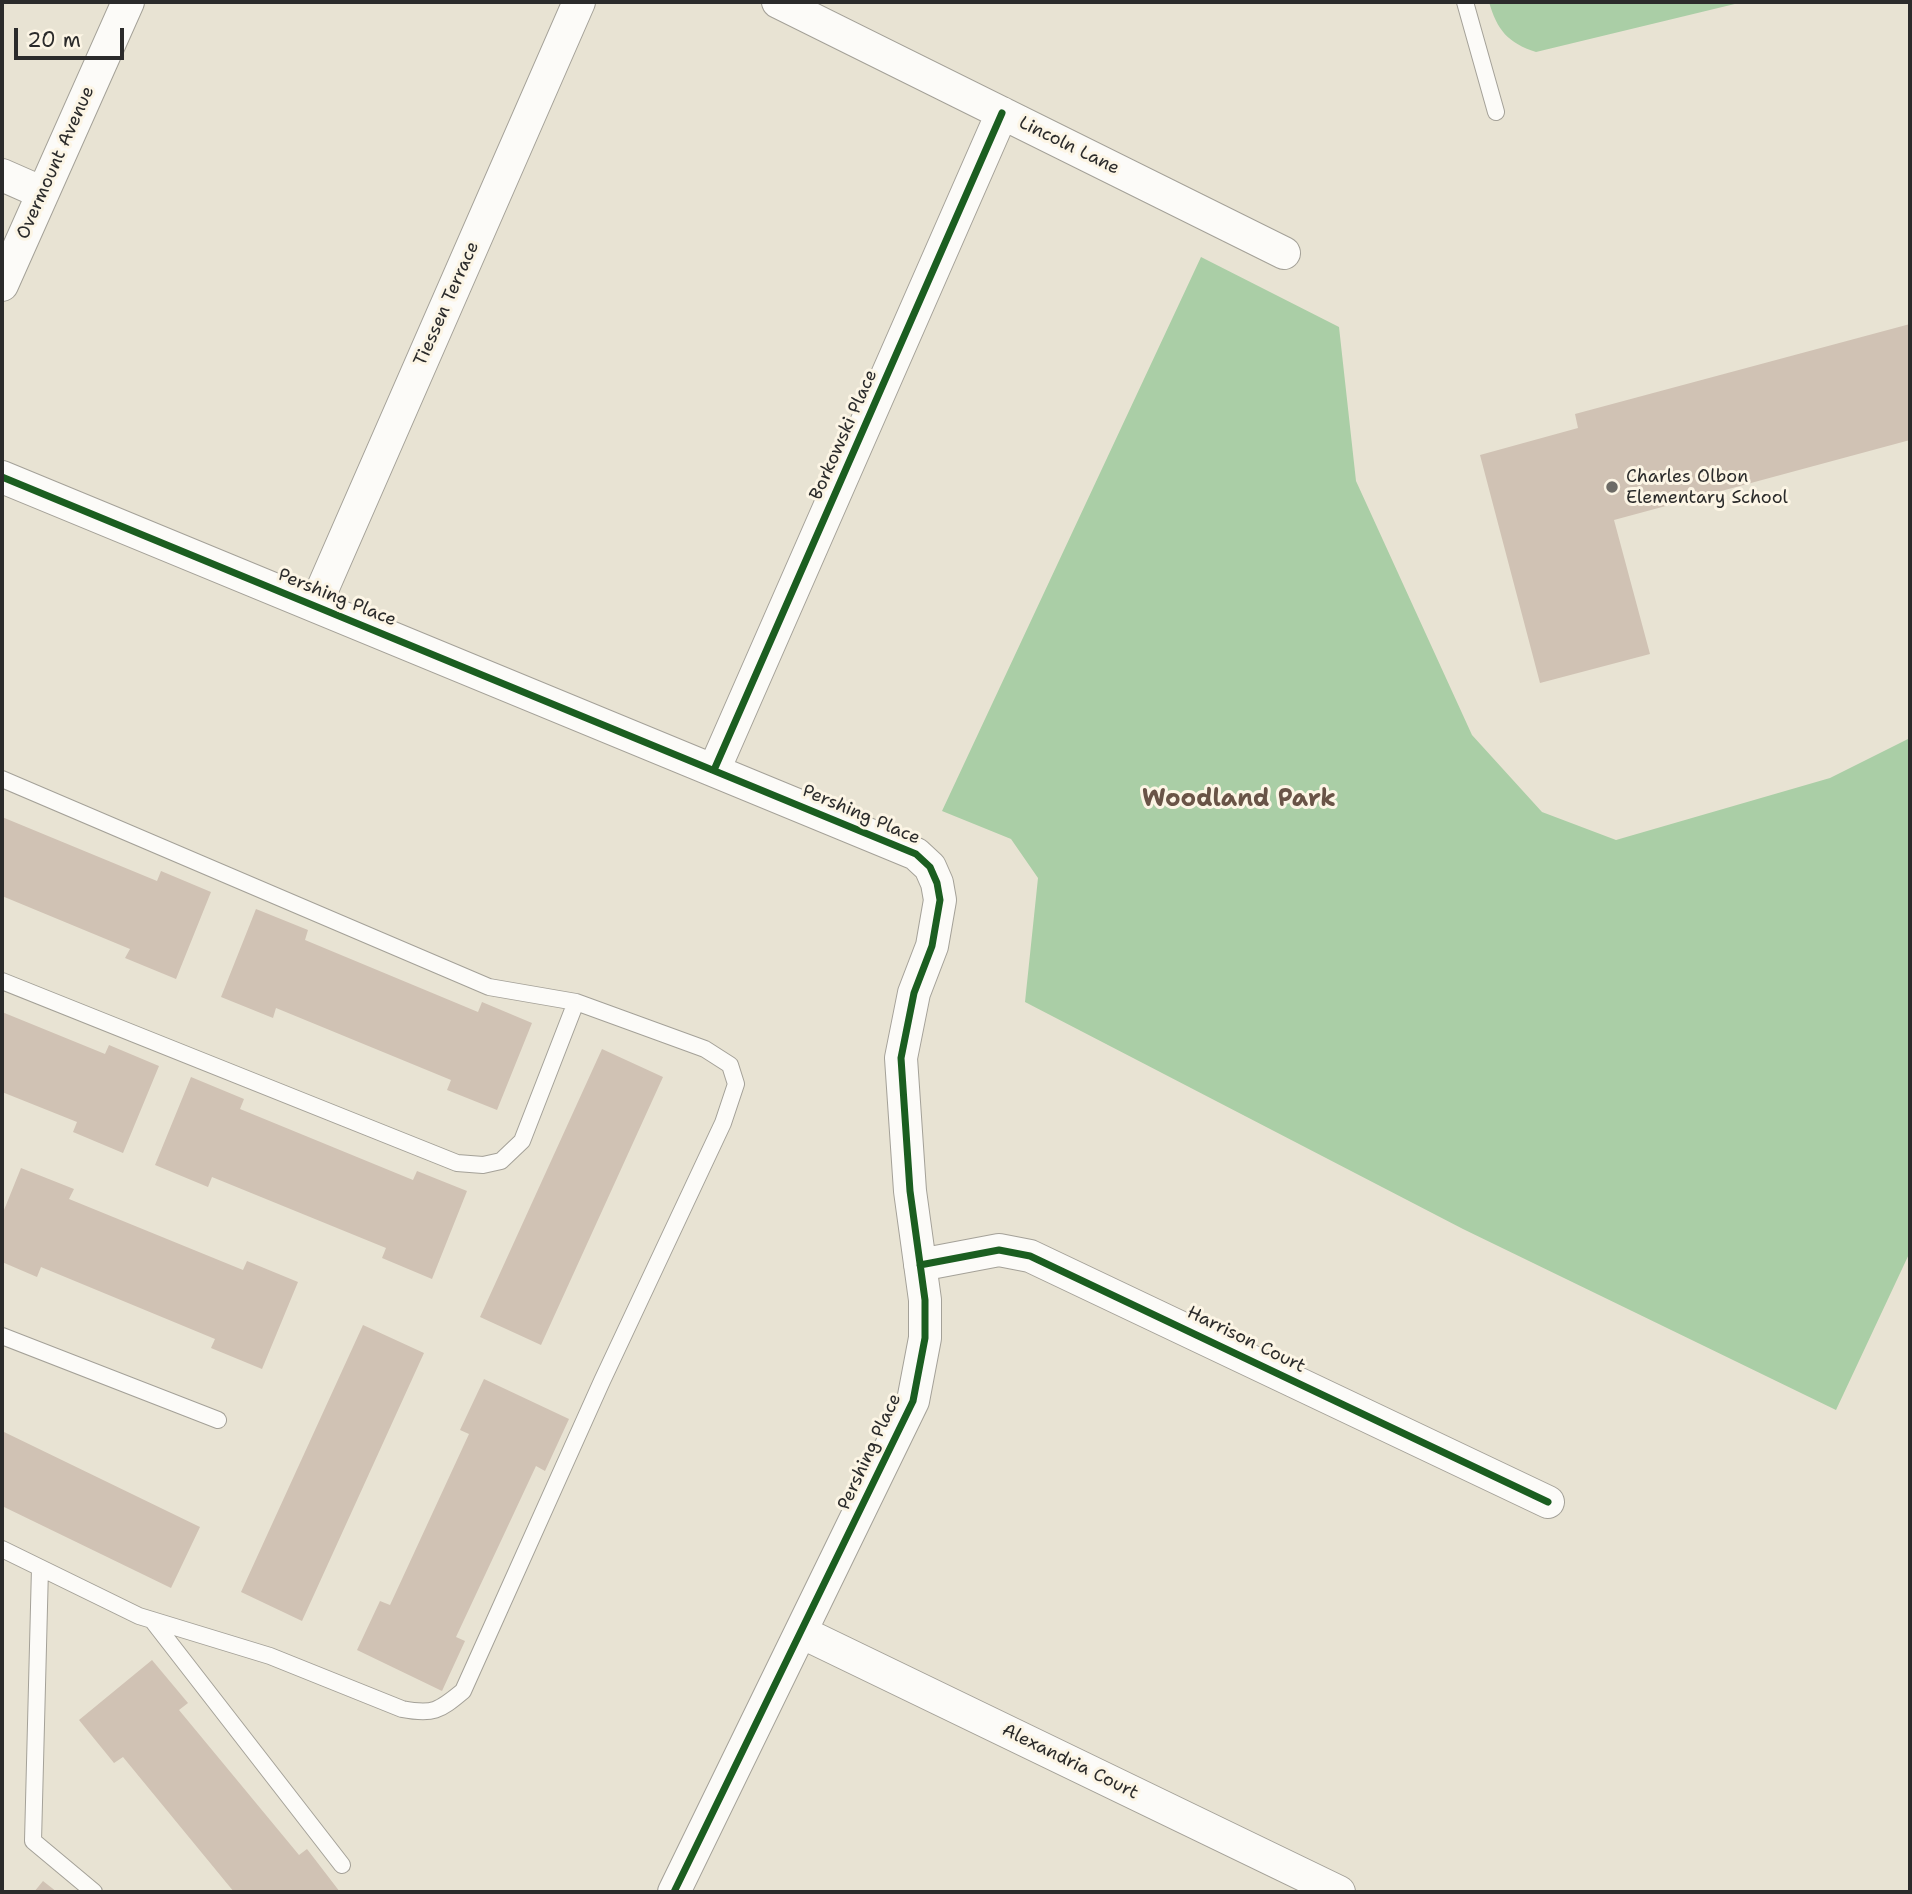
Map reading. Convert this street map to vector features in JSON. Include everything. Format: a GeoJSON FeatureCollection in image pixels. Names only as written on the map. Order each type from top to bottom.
{"type":"FeatureCollection","features":[{"type":"Feature","properties":{"kind":"street","name":"Overmount Avenue"},"geometry":{"type":"LineString","coordinates":[[2,285],[128,2]]}},
{"type":"Feature","properties":{"kind":"street","name":"Tiessen Terrace"},"geometry":{"type":"LineString","coordinates":[[315,606],[579,2]]}},
{"type":"Feature","properties":{"kind":"street","name":"Lincoln Lane"},"geometry":{"type":"LineString","coordinates":[[778,2],[1284,253]]}},
{"type":"Feature","properties":{"kind":"street","name":"Borkowski Place"},"geometry":{"type":"LineString","coordinates":[[714,771],[1002,113]]}},
{"type":"Feature","properties":{"kind":"street"},"geometry":{"type":"LineString","coordinates":[[2,175],[43,193]]}},
{"type":"Feature","properties":{"kind":"street","name":"Pershing Place"},"geometry":{"type":"LineString","coordinates":[[2,477],[916,854],[930,867],[940,900],[932,946],[914,993],[901,1058],[910,1191],[925,1300],[925,1338],[913,1401],[674,1892]]}},
{"type":"Feature","properties":{"kind":"street","name":"Harrison Court"},"geometry":{"type":"LineString","coordinates":[[920,1265],[999,1250],[1030,1256],[1548,1503]]}},
{"type":"Feature","properties":{"kind":"street","name":"Alexandria Court"},"geometry":{"type":"LineString","coordinates":[[801,1632],[1339,1892]]}},
{"type":"Feature","properties":{"kind":"lane"},"geometry":{"type":"LineString","coordinates":[[1465,2],[1496,113]]}},
{"type":"Feature","properties":{"kind":"lane"},"geometry":{"type":"LineString","coordinates":[[2,779],[489,987],[576,1002],[705,1049],[730,1065],[736,1084],[723,1123],[602,1381],[463,1691],[440,1710],[421,1713],[402,1709],[270,1656],[152,1620],[2,1549]]}},
{"type":"Feature","properties":{"kind":"lane"},"geometry":{"type":"LineString","coordinates":[[2,981],[457,1163],[483,1165],[501,1161],[522,1141],[576,1002]]}},
{"type":"Feature","properties":{"kind":"lane"},"geometry":{"type":"LineString","coordinates":[[2,1336],[218,1420]]}},
{"type":"Feature","properties":{"kind":"lane"},"geometry":{"type":"LineString","coordinates":[[40,1568],[33,1841],[94,1892]]}},
{"type":"Feature","properties":{"kind":"lane"},"geometry":{"type":"LineString","coordinates":[[152,1620],[342,1865]]}},
{"type":"Feature","properties":{"kind":"green space"},"geometry":{"type":"Polygon","coordinates":[[[1489,2],[1743,2],[1536,52],[1511,40],[1505,34],[1489,2]]]}},
{"type":"Feature","properties":{"kind":"green space"},"geometry":{"type":"Polygon","coordinates":[[[1201,257],[1339,327],[1356,481],[1472,735],[1542,812],[1616,840],[1830,778],[1910,738],[1910,1252],[1836,1410],[1463,1229],[1025,1002],[1038,878],[1011,839],[942,811],[1201,257]]]}},
{"type":"Feature","properties":{"kind":"building","name":"Charles Olbon Elementary School"},"geometry":{"type":"Polygon","coordinates":[[[1910,324],[1910,440],[1614,520],[1650,654],[1540,683],[1480,455],[1578,428],[1575,414],[1910,324]]]}},
{"type":"Feature","properties":{"kind":"building"},"geometry":{"type":"Polygon","coordinates":[[[2,817],[157,881],[161,871],[211,892],[176,979],[125,958],[130,949],[2,896],[2,817]]]}},
{"type":"Feature","properties":{"kind":"building"},"geometry":{"type":"Polygon","coordinates":[[[256,909],[308,930],[305,940],[478,1012],[482,1002],[532,1023],[497,1110],[447,1090],[451,1080],[276,1008],[273,1018],[221,997],[256,909]]]}},
{"type":"Feature","properties":{"kind":"building"},"geometry":{"type":"Polygon","coordinates":[[[2,1012],[105,1054],[109,1045],[159,1066],[123,1153],[73,1132],[77,1122],[2,1092],[2,1012]]]}},
{"type":"Feature","properties":{"kind":"building"},"geometry":{"type":"Polygon","coordinates":[[[602,1049],[663,1077],[541,1345],[480,1317],[602,1049]]]}},
{"type":"Feature","properties":{"kind":"building"},"geometry":{"type":"Polygon","coordinates":[[[191,1077],[244,1099],[240,1109],[413,1180],[417,1171],[467,1191],[432,1279],[382,1258],[386,1248],[212,1177],[208,1187],[155,1165],[191,1077]]]}},
{"type":"Feature","properties":{"kind":"building"},"geometry":{"type":"Polygon","coordinates":[[[21,1168],[74,1189],[69,1199],[243,1270],[247,1261],[298,1282],[262,1369],[211,1348],[215,1339],[41,1267],[37,1277],[2,1262],[2,1215],[21,1168]]]}},
{"type":"Feature","properties":{"kind":"building"},"geometry":{"type":"Polygon","coordinates":[[[363,1325],[424,1353],[302,1621],[241,1592],[363,1325]]]}},
{"type":"Feature","properties":{"kind":"building"},"geometry":{"type":"Polygon","coordinates":[[[484,1379],[569,1419],[545,1471],[536,1466],[456,1637],[465,1641],[442,1691],[357,1650],[380,1601],[390,1605],[469,1434],[460,1430],[484,1379]]]}},
{"type":"Feature","properties":{"kind":"building"},"geometry":{"type":"Polygon","coordinates":[[[2,1431],[200,1527],[171,1588],[2,1506],[2,1431]]]}},
{"type":"Feature","properties":{"kind":"building"},"geometry":{"type":"Polygon","coordinates":[[[152,1660],[188,1703],[179,1710],[299,1855],[307,1849],[340,1892],[234,1892],[123,1757],[114,1763],[79,1720],[152,1660]]]}},
{"type":"Feature","properties":{"kind":"building"},"geometry":{"type":"Polygon","coordinates":[[[43,1881],[57,1892],[34,1892],[43,1881]]]}},
{"type":"Feature","properties":{"kind":"cycle path"},"geometry":{"type":"LineString","coordinates":[[714,770],[1002,113]]}},
{"type":"Feature","properties":{"kind":"cycle path"},"geometry":{"type":"LineString","coordinates":[[2,477],[916,854],[930,867],[940,900],[932,946],[914,993],[901,1058],[910,1191],[925,1300],[925,1338],[913,1401],[674,1892]]}},
{"type":"Feature","properties":{"kind":"cycle path"},"geometry":{"type":"LineString","coordinates":[[920,1265],[999,1250],[1030,1256],[1548,1502]]}},
{"type":"Feature","properties":{"kind":"place","name":"Charles Olbon Elementary School"},"geometry":{"type":"Point","coordinates":[1612,487]}},
{"type":"Feature","properties":{"kind":"district","name":"Woodland Park"},"geometry":{"type":"Point","coordinates":[1239,800]}}]}
